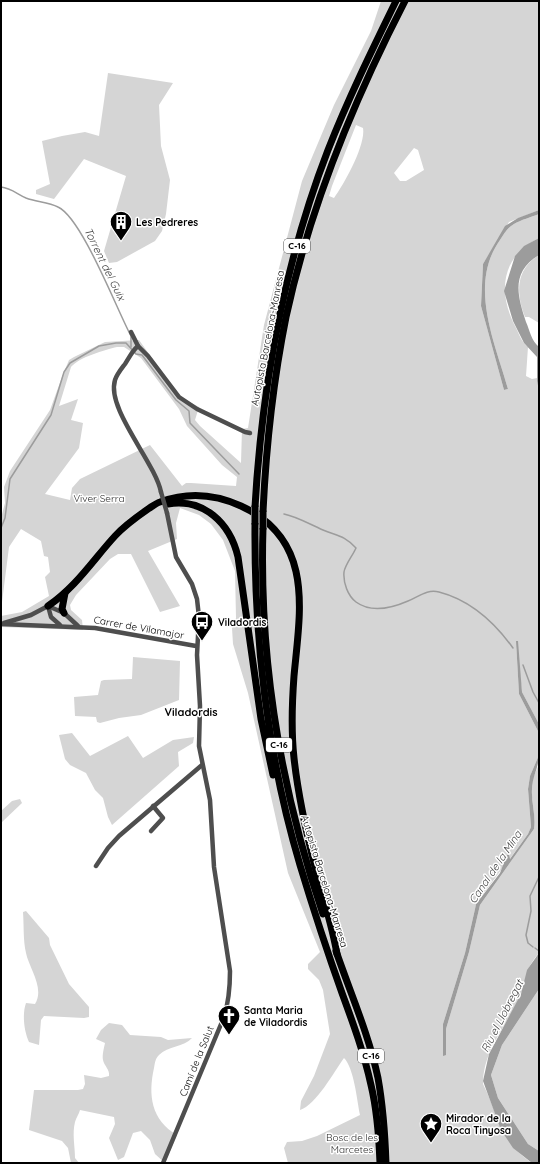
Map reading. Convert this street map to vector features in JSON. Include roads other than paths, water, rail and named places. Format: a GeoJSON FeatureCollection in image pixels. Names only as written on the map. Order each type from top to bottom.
{"type":"FeatureCollection","features":[{"type":"Feature","properties":{"kind":"highway","name":"Autopista Barcelona-Manresa"},"geometry":{"type":"LineString","coordinates":[[380,1163],[378,1126],[371,1084],[358,1039],[314,909],[289,826],[272,751],[257,621],[255,507],[265,395],[279,318],[292,261],[317,182],[333,138],[357,81],[396,1]]}},
{"type":"Feature","properties":{"kind":"highway","name":"Autopista Barcelona-Manresa"},"geometry":{"type":"LineString","coordinates":[[386,1163],[385,1120],[377,1076],[364,1029],[307,864],[296,823],[280,750],[266,642],[263,581],[263,512],[265,471],[273,396],[286,318],[298,269],[317,204],[343,133],[364,84],[405,1]]}},
{"type":"Feature","properties":{"kind":"highway"},"geometry":{"type":"LineString","coordinates":[[48,606],[65,593],[115,535],[136,516],[161,502],[194,496],[213,497],[235,503],[259,517],[269,526],[284,544],[293,562],[301,602],[292,702],[294,755],[305,826],[333,933],[337,954]]}},
{"type":"Feature","properties":{"kind":"highway"},"geometry":{"type":"LineString","coordinates":[[152,507],[176,503],[198,506],[218,518],[232,538],[238,557],[269,759],[289,840],[314,909]]}},
{"type":"Feature","properties":{"kind":"highway"},"geometry":{"type":"LineString","coordinates":[[64,613],[62,608],[65,593]]}},
{"type":"Feature","properties":{"kind":"street"},"geometry":{"type":"LineString","coordinates":[[131,332],[136,348],[148,356],[179,397],[197,409],[233,427],[250,433]]}},
{"type":"Feature","properties":{"kind":"street","name":"Camí de la Salut"},"geometry":{"type":"LineString","coordinates":[[136,348],[130,354],[115,379],[116,398],[132,436],[154,472],[161,492],[176,557],[192,584],[198,608],[196,646],[200,706],[199,746],[210,800],[214,867],[230,971],[228,1004],[163,1163]]}},
{"type":"Feature","properties":{"kind":"street"},"geometry":{"type":"LineString","coordinates":[[48,606],[50,617],[61,626]]}},
{"type":"Feature","properties":{"kind":"street"},"geometry":{"type":"LineString","coordinates":[[1,624],[20,619],[48,606],[64,613],[73,624],[79,627]]}},
{"type":"Feature","properties":{"kind":"street","name":"Carrer de Vilamajor"},"geometry":{"type":"LineString","coordinates":[[1,624],[79,627],[196,646]]}},
{"type":"Feature","properties":{"kind":"street"},"geometry":{"type":"LineString","coordinates":[[96,866],[108,848],[153,806],[202,765]]}},
{"type":"Feature","properties":{"kind":"street"},"geometry":{"type":"LineString","coordinates":[[151,831],[163,818],[153,806]]}},
{"type":"Feature","properties":{"kind":"waterway","name":"Torrent del Guix"},"geometry":{"type":"LineString","coordinates":[[1,187],[30,199],[58,207],[78,228],[98,266],[131,336],[131,347]]}},
{"type":"Feature","properties":{"kind":"waterway"},"geometry":{"type":"LineString","coordinates":[[1,528],[5,518],[10,479],[51,415],[64,372],[70,363],[99,346],[126,343],[136,354],[142,355],[176,400],[189,411],[190,423],[239,474]]}},
{"type":"Feature","properties":{"kind":"waterway"},"geometry":{"type":"LineString","coordinates":[[284,514],[340,536],[356,548],[344,572],[345,585],[348,593],[356,602],[368,607],[382,608],[402,604],[426,592],[439,592],[461,601],[481,614],[490,621],[513,648]]}},
{"type":"Feature","properties":{"kind":"waterway"},"geometry":{"type":"LineString","coordinates":[[523,665],[533,692],[539,703]]}},
{"type":"Feature","properties":{"kind":"waterway"},"geometry":{"type":"LineString","coordinates":[[533,947],[528,943],[526,935],[531,911],[530,896],[539,877]]}},
{"type":"Feature","properties":{"kind":"waterway"},"geometry":{"type":"LineString","coordinates":[[535,948],[539,951]]}},
{"type":"Feature","properties":{"kind":"place","name":"Les Pedreres"},"geometry":{"type":"Point","coordinates":[121,242]}},
{"type":"Feature","properties":{"kind":"place","name":"Viladordis"},"geometry":{"type":"Point","coordinates":[202,642]}},
{"type":"Feature","properties":{"kind":"place","name":"Santa Maria de Viladordis"},"geometry":{"type":"Point","coordinates":[229,1036]}},
{"type":"Feature","properties":{"kind":"place","name":"Mirador de la Roca Tinyosa"},"geometry":{"type":"Point","coordinates":[431,1144]}},
{"type":"Feature","properties":{"kind":"district","name":"Viladordis"},"geometry":{"type":"Point","coordinates":[191,712]}},
{"type":"Feature","properties":{"kind":"park label","name":"Viver Serra"},"geometry":{"type":"Point","coordinates":[99,498]}},
{"type":"Feature","properties":{"kind":"park label","name":"Bosc de les Marcetes"},"geometry":{"type":"Point","coordinates":[352,1142]}},
{"type":"Feature","properties":{"kind":"water label","name":"Canal de la Mina"},"geometry":{"type":"Point","coordinates":[495,867]}},
{"type":"Feature","properties":{"kind":"water label","name":"Riu el Llobregat"},"geometry":{"type":"Point","coordinates":[502,1016]}}]}
